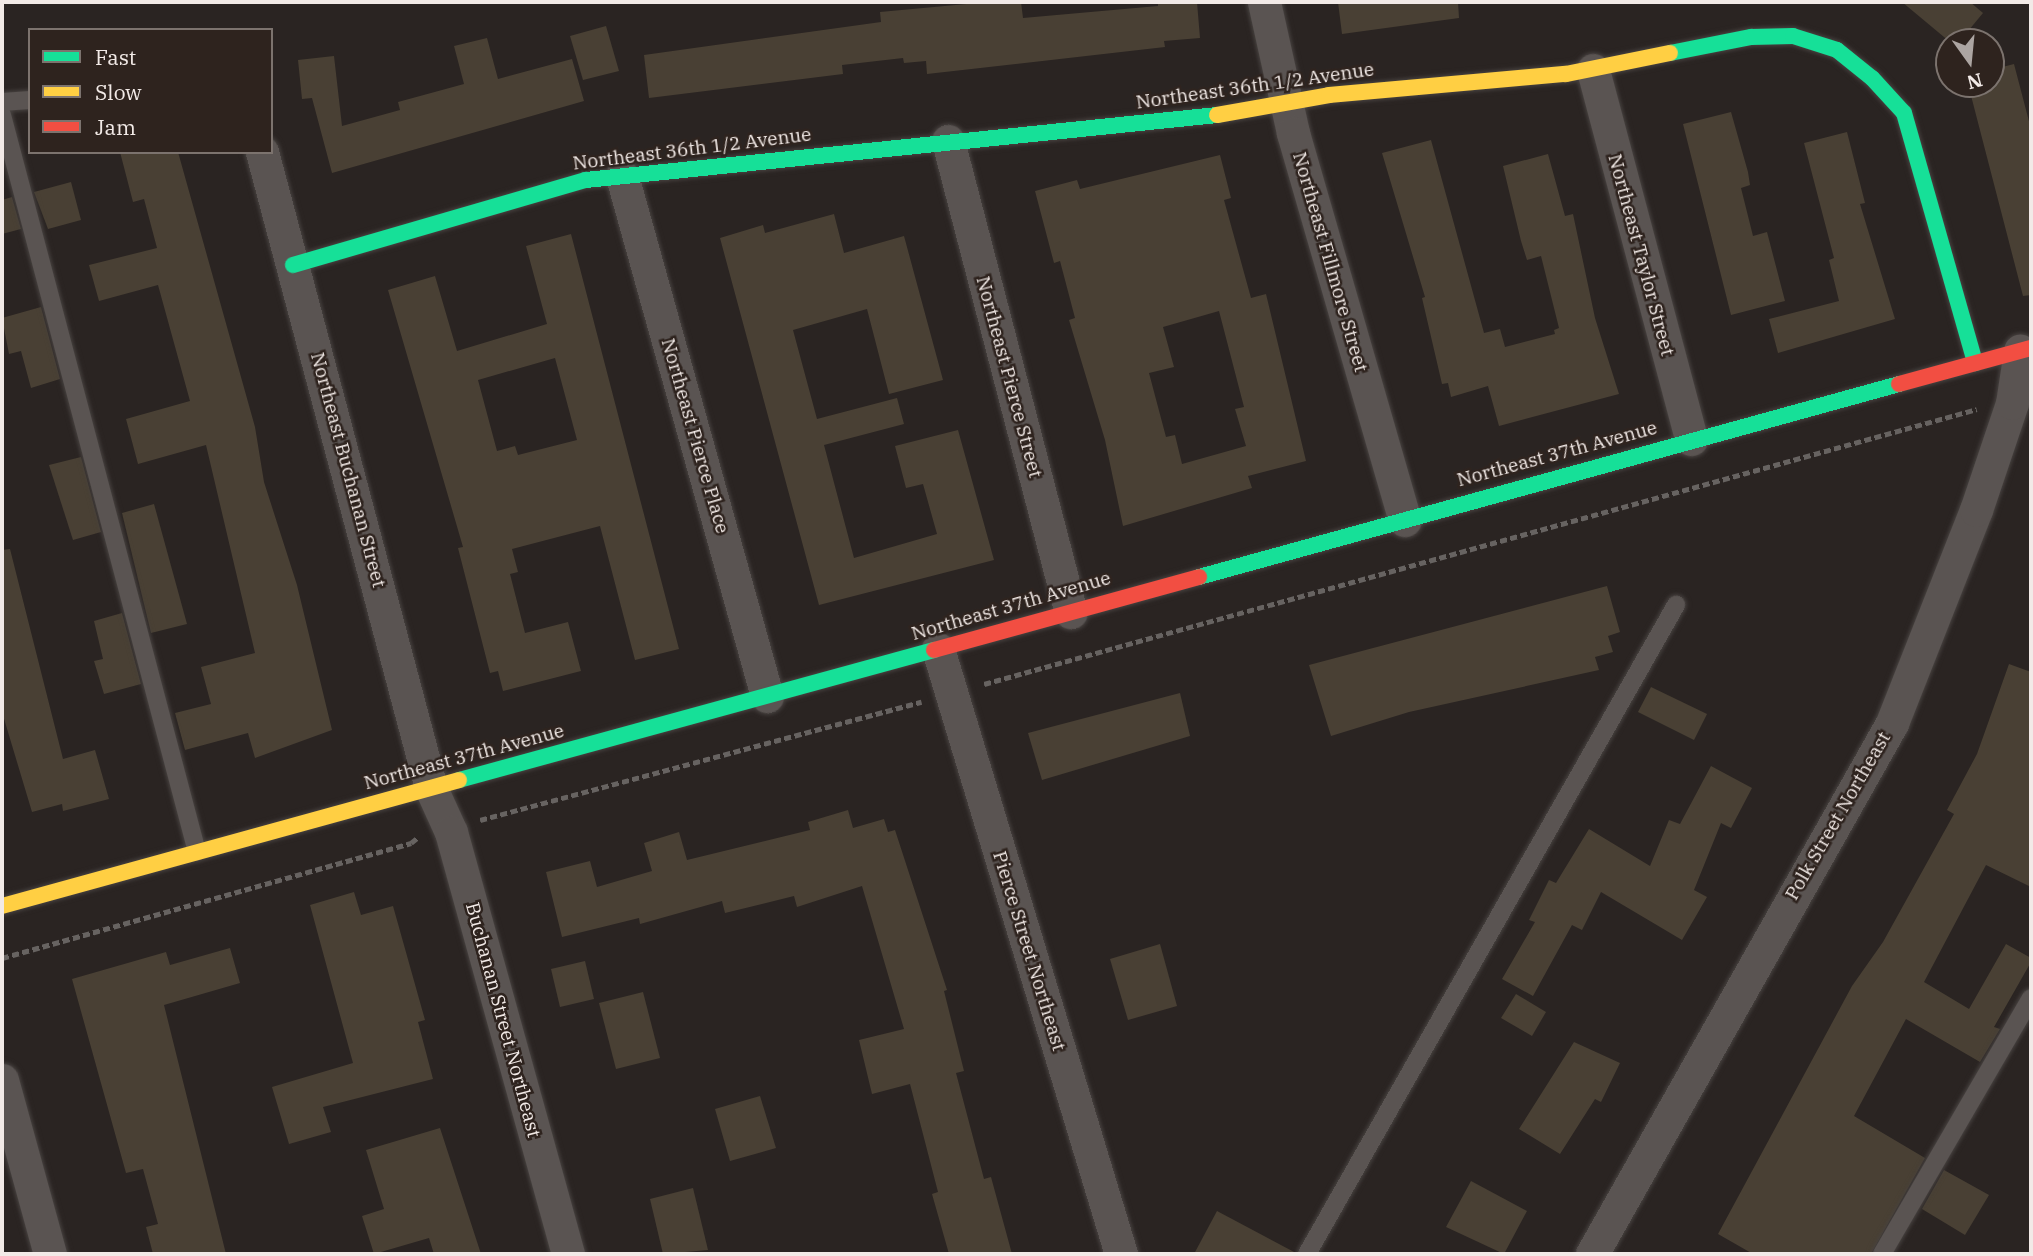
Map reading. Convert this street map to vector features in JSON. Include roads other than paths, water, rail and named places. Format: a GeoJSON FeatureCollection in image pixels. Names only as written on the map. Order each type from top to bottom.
{"type":"FeatureCollection","features":[{"type":"Feature","properties":{"kind":"street","name":"Northeast Fillmore Street"},"geometry":{"type":"LineString","coordinates":[[1264,2],[1287,104],[1405,520]]}},
{"type":"Feature","properties":{"kind":"street","name":"Northeast 36th 1/2 Avenue"},"geometry":{"type":"LineString","coordinates":[[293,265],[586,180],[1247,112],[1329,95],[1593,70],[1751,37],[1793,36],[1837,50],[1872,78],[1904,113],[1975,363]]}},
{"type":"Feature","properties":{"kind":"street","name":"Northeast Taylor Street"},"geometry":{"type":"LineString","coordinates":[[1593,70],[1691,439]]}},
{"type":"Feature","properties":{"kind":"street","name":"Northeast Pierce Street"},"geometry":{"type":"LineString","coordinates":[[948,141],[1071,612]]}},
{"type":"Feature","properties":{"kind":"street","name":"Northeast Buchanan Street"},"geometry":{"type":"LineString","coordinates":[[263,154],[431,788]]}},
{"type":"Feature","properties":{"kind":"street","name":"Northeast Pierce Place"},"geometry":{"type":"LineString","coordinates":[[622,176],[767,696]]}},
{"type":"Feature","properties":{"kind":"street","name":"Northeast 37th Avenue"},"geometry":{"type":"LineString","coordinates":[[2,906],[1691,439],[2026,349]]}},
{"type":"Feature","properties":{"kind":"street","name":"Polk Street Northeast"},"geometry":{"type":"LineString","coordinates":[[1592,1254],[1892,723],[1976,510],[2012,403],[2026,349]]}},
{"type":"Feature","properties":{"kind":"street","name":"Pierce Street Northeast"},"geometry":{"type":"LineString","coordinates":[[938,649],[1121,1254]]}},
{"type":"Feature","properties":{"kind":"street","name":"Buchanan Street Northeast"},"geometry":{"type":"LineString","coordinates":[[431,788],[451,832],[568,1254]]}},
{"type":"Feature","properties":{"kind":"street"},"geometry":{"type":"LineString","coordinates":[[2,1080],[50,1254]]}},
{"type":"Feature","properties":{"kind":"lane"},"geometry":{"type":"LineString","coordinates":[[2,102],[28,100]]}},
{"type":"Feature","properties":{"kind":"lane"},"geometry":{"type":"LineString","coordinates":[[2,115],[197,852]]}},
{"type":"Feature","properties":{"kind":"lane"},"geometry":{"type":"LineString","coordinates":[[1307,1254],[1676,605]]}},
{"type":"Feature","properties":{"kind":"lane"},"geometry":{"type":"LineString","coordinates":[[1882,1254],[2031,998]]}}]}
